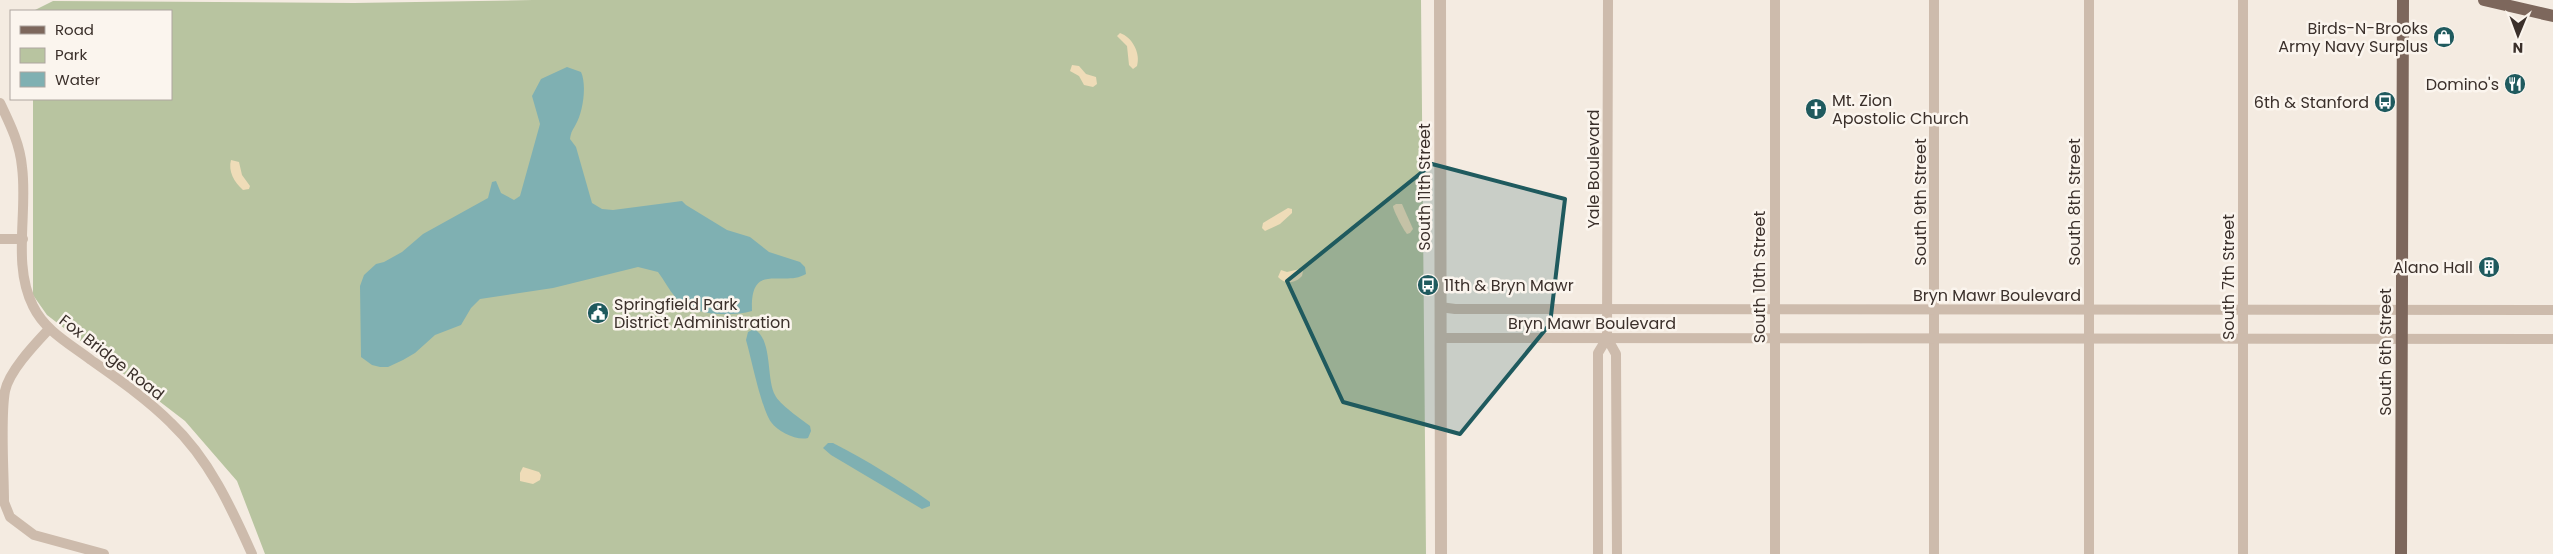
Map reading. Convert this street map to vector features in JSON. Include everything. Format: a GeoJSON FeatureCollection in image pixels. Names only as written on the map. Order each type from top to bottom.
{"type":"FeatureCollection","features":[{"type":"Feature","properties":{"kind":"main road","name":"South 6th Street"},"geometry":{"type":"LineString","coordinates":[[2401,554],[2403,0]]}},
{"type":"Feature","properties":{"kind":"main road"},"geometry":{"type":"LineString","coordinates":[[2484,0],[2553,16]]}},
{"type":"Feature","properties":{"kind":"street","name":"South 11th Street"},"geometry":{"type":"LineString","coordinates":[[1440,0],[1441,554]]}},
{"type":"Feature","properties":{"kind":"street","name":"Yale Boulevard"},"geometry":{"type":"LineString","coordinates":[[1598,554],[1598,354],[1607,338],[1608,308],[1608,0]]}},
{"type":"Feature","properties":{"kind":"street","name":"South 10th Street"},"geometry":{"type":"LineString","coordinates":[[1775,0],[1775,554]]}},
{"type":"Feature","properties":{"kind":"street","name":"South 9th Street"},"geometry":{"type":"LineString","coordinates":[[1934,0],[1934,554]]}},
{"type":"Feature","properties":{"kind":"street","name":"South 8th Street"},"geometry":{"type":"LineString","coordinates":[[2089,0],[2089,554]]}},
{"type":"Feature","properties":{"kind":"street","name":"South 7th Street"},"geometry":{"type":"LineString","coordinates":[[2243,0],[2243,554]]}},
{"type":"Feature","properties":{"kind":"street","name":"Fox Bridge Road"},"geometry":{"type":"LineString","coordinates":[[0,103],[15,136],[22,168],[26,287],[33,306],[49,329],[120,381],[171,422],[201,456],[231,507],[252,554]]}},
{"type":"Feature","properties":{"kind":"street"},"geometry":{"type":"LineString","coordinates":[[0,238],[23,239]]}},
{"type":"Feature","properties":{"kind":"street","name":"Bryn Mawr Boulevard"},"geometry":{"type":"LineString","coordinates":[[1440,307],[1452,309],[1774,310],[2553,310]]}},
{"type":"Feature","properties":{"kind":"street"},"geometry":{"type":"LineString","coordinates":[[49,329],[30,350],[5,389],[1,406],[2,502],[10,516],[34,535],[97,553]]}},
{"type":"Feature","properties":{"kind":"street","name":"Bryn Mawr Boulevard"},"geometry":{"type":"LineString","coordinates":[[1440,338],[2553,339]]}},
{"type":"Feature","properties":{"kind":"street","name":"Yale Boulevard"},"geometry":{"type":"LineString","coordinates":[[1607,338],[1616,354],[1617,554]]}},
{"type":"Feature","properties":{"kind":"highlighted area"},"geometry":{"type":"Polygon","coordinates":[[[1432,164],[1565,199],[1550,324],[1460,434],[1343,402],[1287,281],[1432,164]]]}},
{"type":"Feature","properties":{"kind":"green space"},"geometry":{"type":"Polygon","coordinates":[[[533,0],[1421,0],[1426,554],[265,554],[237,481],[185,421],[47,315],[33,295],[33,100],[172,100],[172,10],[35,10],[53,1],[354,3],[533,0]]]}},
{"type":"Feature","properties":{"kind":"sand"},"geometry":{"type":"Polygon","coordinates":[[[1120,33],[1132,42],[1137,51],[1137,66],[1133,69],[1129,65],[1127,46],[1117,36],[1120,33]]]}},
{"type":"Feature","properties":{"kind":"sand"},"geometry":{"type":"Polygon","coordinates":[[[1072,65],[1079,66],[1086,74],[1096,77],[1097,84],[1093,87],[1084,85],[1079,76],[1070,71],[1072,65]]]}},
{"type":"Feature","properties":{"kind":"sand"},"geometry":{"type":"Polygon","coordinates":[[[231,160],[239,162],[242,175],[250,186],[249,189],[243,190],[234,180],[230,168],[231,160]]]}},
{"type":"Feature","properties":{"kind":"sand"},"geometry":{"type":"Polygon","coordinates":[[[1402,204],[1413,229],[1410,233],[1407,234],[1397,216],[1393,206],[1402,204]]]}},
{"type":"Feature","properties":{"kind":"sand"},"geometry":{"type":"Polygon","coordinates":[[[1288,208],[1292,209],[1292,213],[1280,224],[1265,231],[1262,228],[1263,223],[1288,208]]]}},
{"type":"Feature","properties":{"kind":"sand"},"geometry":{"type":"Polygon","coordinates":[[[1300,269],[1303,271],[1302,276],[1294,282],[1287,282],[1278,277],[1281,270],[1287,272],[1300,269]]]}},
{"type":"Feature","properties":{"kind":"sand"},"geometry":{"type":"Polygon","coordinates":[[[523,467],[539,472],[541,475],[540,480],[533,484],[520,481],[520,473],[523,467]]]}},
{"type":"Feature","properties":{"kind":"water"},"geometry":{"type":"Polygon","coordinates":[[[567,67],[581,72],[583,77],[582,106],[570,139],[576,147],[592,203],[602,209],[613,210],[682,201],[727,230],[750,237],[769,252],[800,262],[805,267],[806,274],[797,278],[762,281],[756,286],[753,295],[752,311],[733,314],[702,312],[683,304],[671,292],[658,272],[638,267],[553,288],[480,299],[471,308],[461,325],[435,335],[415,353],[388,367],[372,365],[361,357],[360,286],[364,275],[376,264],[384,262],[402,252],[423,234],[488,198],[492,182],[496,181],[501,193],[514,200],[520,196],[540,124],[532,96],[541,79],[567,67]]]}},
{"type":"Feature","properties":{"kind":"water"},"geometry":{"type":"Polygon","coordinates":[[[754,329],[760,334],[767,350],[772,388],[775,395],[785,407],[810,426],[811,431],[808,438],[793,437],[783,432],[774,426],[767,415],[746,340],[748,332],[754,329]]]}},
{"type":"Feature","properties":{"kind":"water"},"geometry":{"type":"Polygon","coordinates":[[[828,443],[833,443],[858,456],[930,502],[930,506],[922,509],[831,455],[823,448],[828,443]]]}},
{"type":"Feature","properties":{"kind":"place","name":"Birds-N-Brooks Army Navy Surplus"},"geometry":{"type":"Point","coordinates":[2444,37]}},
{"type":"Feature","properties":{"kind":"place","name":"Domino's"},"geometry":{"type":"Point","coordinates":[2515,84]}},
{"type":"Feature","properties":{"kind":"place","name":"6th & Stanford"},"geometry":{"type":"Point","coordinates":[2385,102]}},
{"type":"Feature","properties":{"kind":"place","name":"Mt. Zion Apostolic Church"},"geometry":{"type":"Point","coordinates":[1816,109]}},
{"type":"Feature","properties":{"kind":"place","name":"Alano Hall"},"geometry":{"type":"Point","coordinates":[2489,267]}},
{"type":"Feature","properties":{"kind":"place","name":"11th & Bryn Mawr"},"geometry":{"type":"Point","coordinates":[1428,285]}},
{"type":"Feature","properties":{"kind":"place","name":"Springfield Park District Administration"},"geometry":{"type":"Point","coordinates":[598,313]}}]}
